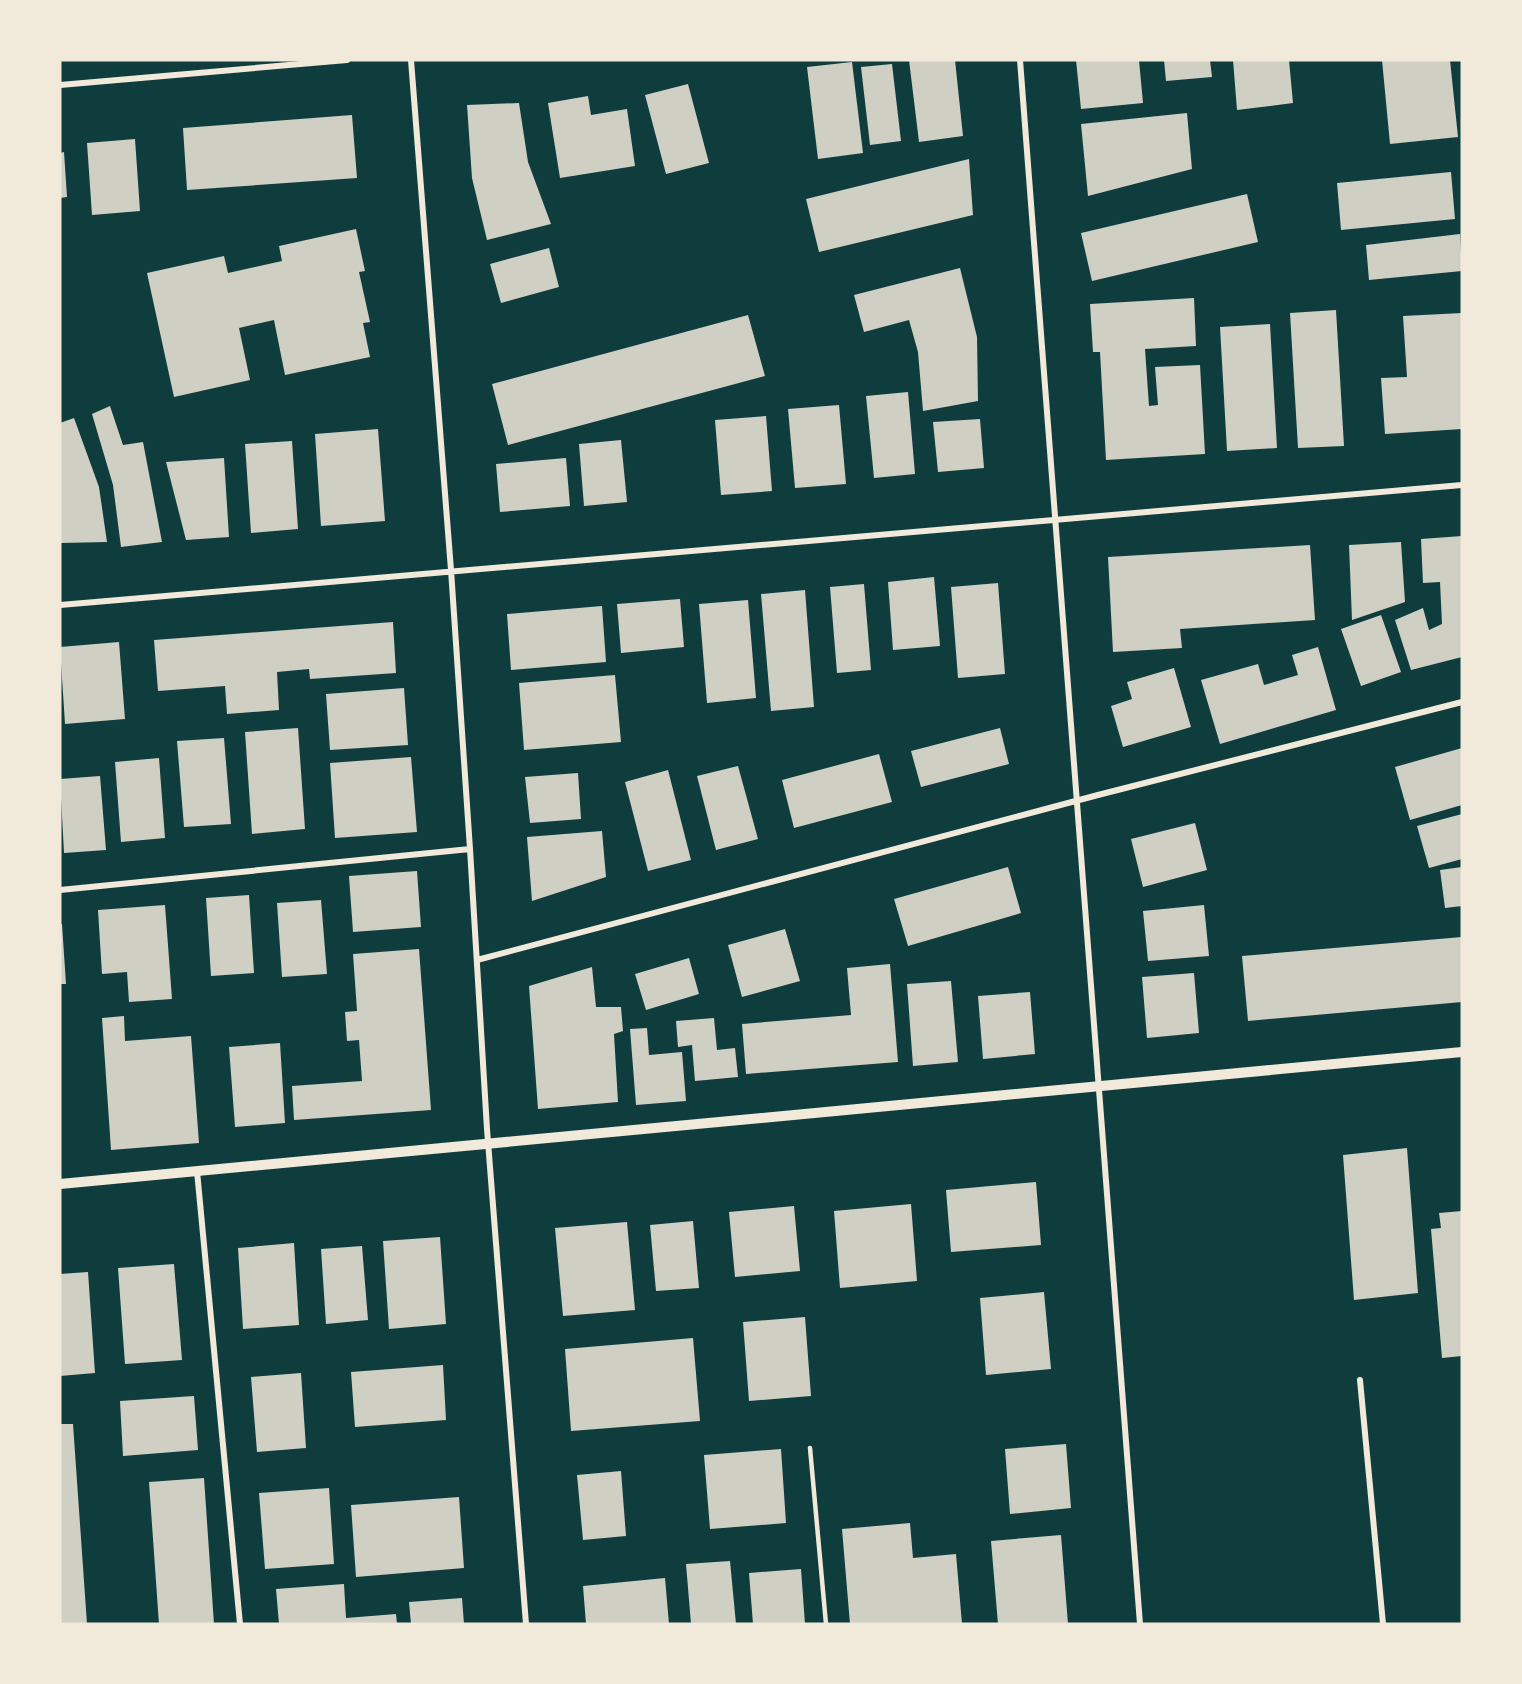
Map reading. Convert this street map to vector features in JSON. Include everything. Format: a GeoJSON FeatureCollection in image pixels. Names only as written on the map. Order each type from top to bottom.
{"type":"FeatureCollection","features":[{"type":"Feature","properties":{"kind":"street"},"geometry":{"type":"LineString","coordinates":[[60,85],[347,60]]}},
{"type":"Feature","properties":{"kind":"street"},"geometry":{"type":"LineString","coordinates":[[411,60],[451,570],[489,1144],[526,1624]]}},
{"type":"Feature","properties":{"kind":"street"},"geometry":{"type":"LineString","coordinates":[[1020,60],[1140,1624]]}},
{"type":"Feature","properties":{"kind":"street"},"geometry":{"type":"LineString","coordinates":[[60,604],[1462,485]]}},
{"type":"Feature","properties":{"kind":"street"},"geometry":{"type":"LineString","coordinates":[[477,960],[1077,800],[1462,702]]}},
{"type":"Feature","properties":{"kind":"street"},"geometry":{"type":"LineString","coordinates":[[60,890],[470,849]]}},
{"type":"Feature","properties":{"kind":"street"},"geometry":{"type":"LineString","coordinates":[[60,1184],[1462,1052]]}},
{"type":"Feature","properties":{"kind":"street"},"geometry":{"type":"LineString","coordinates":[[197,1171],[240,1624]]}},
{"type":"Feature","properties":{"kind":"street"},"geometry":{"type":"LineString","coordinates":[[1360,1380],[1383,1624]]}},
{"type":"Feature","properties":{"kind":"lane"},"geometry":{"type":"LineString","coordinates":[[810,1448],[826,1624]]}},
{"type":"Feature","properties":{"kind":"building"},"geometry":{"type":"Polygon","coordinates":[[[909,60],[955,60],[963,136],[919,142],[909,60]]]}},
{"type":"Feature","properties":{"kind":"building"},"geometry":{"type":"Polygon","coordinates":[[[1076,60],[1139,60],[1143,103],[1081,109],[1076,60]]]}},
{"type":"Feature","properties":{"kind":"building"},"geometry":{"type":"Polygon","coordinates":[[[1164,60],[1210,60],[1212,77],[1166,81],[1164,60]]]}},
{"type":"Feature","properties":{"kind":"building"},"geometry":{"type":"Polygon","coordinates":[[[1233,60],[1289,60],[1293,103],[1237,110],[1233,60]]]}},
{"type":"Feature","properties":{"kind":"building"},"geometry":{"type":"Polygon","coordinates":[[[1382,60],[1450,60],[1458,137],[1390,144],[1382,60]]]}},
{"type":"Feature","properties":{"kind":"building"},"geometry":{"type":"Polygon","coordinates":[[[852,62],[863,153],[818,159],[807,67],[852,62]]]}},
{"type":"Feature","properties":{"kind":"building"},"geometry":{"type":"Polygon","coordinates":[[[892,64],[901,141],[870,145],[861,67],[892,64]]]}},
{"type":"Feature","properties":{"kind":"building"},"geometry":{"type":"Polygon","coordinates":[[[688,84],[709,163],[666,174],[645,95],[688,84]]]}},
{"type":"Feature","properties":{"kind":"building"},"geometry":{"type":"Polygon","coordinates":[[[588,96],[591,115],[627,109],[635,166],[560,178],[548,103],[588,96]]]}},
{"type":"Feature","properties":{"kind":"building"},"geometry":{"type":"Polygon","coordinates":[[[519,103],[528,162],[551,224],[487,240],[472,178],[467,105],[519,103]]]}},
{"type":"Feature","properties":{"kind":"building"},"geometry":{"type":"Polygon","coordinates":[[[1187,113],[1192,169],[1088,196],[1081,124],[1187,113]]]}},
{"type":"Feature","properties":{"kind":"building"},"geometry":{"type":"Polygon","coordinates":[[[352,115],[357,178],[187,190],[183,128],[352,115]]]}},
{"type":"Feature","properties":{"kind":"building"},"geometry":{"type":"Polygon","coordinates":[[[135,139],[140,211],[92,215],[87,143],[135,139]]]}},
{"type":"Feature","properties":{"kind":"building"},"geometry":{"type":"Polygon","coordinates":[[[64,152],[67,197],[60,198],[60,153],[64,152]]]}},
{"type":"Feature","properties":{"kind":"building"},"geometry":{"type":"Polygon","coordinates":[[[969,159],[973,215],[819,252],[806,199],[969,159]]]}},
{"type":"Feature","properties":{"kind":"building"},"geometry":{"type":"Polygon","coordinates":[[[1451,172],[1455,219],[1341,230],[1337,183],[1451,172]]]}},
{"type":"Feature","properties":{"kind":"building"},"geometry":{"type":"Polygon","coordinates":[[[1247,194],[1258,242],[1092,281],[1081,233],[1247,194]]]}},
{"type":"Feature","properties":{"kind":"building"},"geometry":{"type":"Polygon","coordinates":[[[356,229],[365,271],[359,272],[370,322],[363,323],[370,357],[285,375],[274,320],[239,328],[250,380],[174,397],[147,273],[224,256],[228,273],[282,261],[279,246],[356,229]]]}},
{"type":"Feature","properties":{"kind":"building"},"geometry":{"type":"Polygon","coordinates":[[[1460,234],[1462,271],[1369,280],[1366,245],[1460,234]]]}},
{"type":"Feature","properties":{"kind":"building"},"geometry":{"type":"Polygon","coordinates":[[[549,248],[559,287],[501,303],[490,264],[549,248]]]}},
{"type":"Feature","properties":{"kind":"building"},"geometry":{"type":"Polygon","coordinates":[[[960,268],[977,337],[978,401],[923,411],[918,352],[909,320],[864,332],[854,295],[960,268]]]}},
{"type":"Feature","properties":{"kind":"building"},"geometry":{"type":"Polygon","coordinates":[[[1194,298],[1196,346],[1145,349],[1149,406],[1158,405],[1155,367],[1200,365],[1205,454],[1106,460],[1100,352],[1093,352],[1090,304],[1194,298]]]}},
{"type":"Feature","properties":{"kind":"building"},"geometry":{"type":"Polygon","coordinates":[[[1336,310],[1344,446],[1298,448],[1290,313],[1336,310]]]}},
{"type":"Feature","properties":{"kind":"building"},"geometry":{"type":"Polygon","coordinates":[[[1462,313],[1462,429],[1385,434],[1381,378],[1407,377],[1403,316],[1462,313]]]}},
{"type":"Feature","properties":{"kind":"building"},"geometry":{"type":"Polygon","coordinates":[[[748,315],[765,376],[508,445],[492,384],[748,315]]]}},
{"type":"Feature","properties":{"kind":"building"},"geometry":{"type":"Polygon","coordinates":[[[1270,324],[1277,448],[1227,451],[1220,327],[1270,324]]]}},
{"type":"Feature","properties":{"kind":"building"},"geometry":{"type":"Polygon","coordinates":[[[908,392],[915,474],[874,478],[866,396],[908,392]]]}},
{"type":"Feature","properties":{"kind":"building"},"geometry":{"type":"Polygon","coordinates":[[[839,405],[846,484],[795,488],[788,409],[839,405]]]}},
{"type":"Feature","properties":{"kind":"building"},"geometry":{"type":"Polygon","coordinates":[[[110,406],[123,445],[143,442],[162,542],[121,547],[113,485],[92,414],[110,406]]]}},
{"type":"Feature","properties":{"kind":"building"},"geometry":{"type":"Polygon","coordinates":[[[766,416],[772,491],[721,495],[715,420],[766,416]]]}},
{"type":"Feature","properties":{"kind":"building"},"geometry":{"type":"Polygon","coordinates":[[[74,418],[99,487],[107,542],[61,543],[60,423],[74,418]]]}},
{"type":"Feature","properties":{"kind":"building"},"geometry":{"type":"Polygon","coordinates":[[[980,419],[984,468],[938,472],[933,422],[980,419]]]}},
{"type":"Feature","properties":{"kind":"building"},"geometry":{"type":"Polygon","coordinates":[[[378,429],[385,521],[321,526],[315,434],[378,429]]]}},
{"type":"Feature","properties":{"kind":"building"},"geometry":{"type":"Polygon","coordinates":[[[621,440],[627,502],[584,506],[579,444],[621,440]]]}},
{"type":"Feature","properties":{"kind":"building"},"geometry":{"type":"Polygon","coordinates":[[[292,441],[298,529],[251,533],[245,444],[292,441]]]}},
{"type":"Feature","properties":{"kind":"building"},"geometry":{"type":"Polygon","coordinates":[[[224,458],[229,537],[186,540],[166,462],[224,458]]]}},
{"type":"Feature","properties":{"kind":"building"},"geometry":{"type":"Polygon","coordinates":[[[566,458],[570,506],[500,512],[496,464],[566,458]]]}},
{"type":"Feature","properties":{"kind":"building"},"geometry":{"type":"Polygon","coordinates":[[[1462,536],[1462,657],[1411,670],[1395,620],[1423,608],[1429,630],[1442,624],[1440,582],[1423,583],[1421,539],[1462,536]]]}},
{"type":"Feature","properties":{"kind":"building"},"geometry":{"type":"Polygon","coordinates":[[[1401,542],[1405,602],[1352,620],[1349,545],[1401,542]]]}},
{"type":"Feature","properties":{"kind":"building"},"geometry":{"type":"Polygon","coordinates":[[[1310,545],[1315,620],[1180,629],[1182,648],[1113,652],[1108,557],[1310,545]]]}},
{"type":"Feature","properties":{"kind":"building"},"geometry":{"type":"Polygon","coordinates":[[[934,577],[940,646],[893,650],[888,582],[934,577]]]}},
{"type":"Feature","properties":{"kind":"building"},"geometry":{"type":"Polygon","coordinates":[[[998,583],[1005,674],[958,678],[951,587],[998,583]]]}},
{"type":"Feature","properties":{"kind":"building"},"geometry":{"type":"Polygon","coordinates":[[[864,584],[871,670],[837,673],[830,587],[864,584]]]}},
{"type":"Feature","properties":{"kind":"building"},"geometry":{"type":"Polygon","coordinates":[[[805,590],[814,707],[771,711],[761,594],[805,590]]]}},
{"type":"Feature","properties":{"kind":"building"},"geometry":{"type":"Polygon","coordinates":[[[680,599],[684,647],[621,653],[617,604],[680,599]]]}},
{"type":"Feature","properties":{"kind":"building"},"geometry":{"type":"Polygon","coordinates":[[[748,600],[756,698],[707,703],[699,604],[748,600]]]}},
{"type":"Feature","properties":{"kind":"building"},"geometry":{"type":"Polygon","coordinates":[[[602,606],[606,662],[511,670],[507,614],[602,606]]]}},
{"type":"Feature","properties":{"kind":"building"},"geometry":{"type":"Polygon","coordinates":[[[1381,615],[1401,672],[1361,686],[1341,629],[1381,615]]]}},
{"type":"Feature","properties":{"kind":"building"},"geometry":{"type":"Polygon","coordinates":[[[393,622],[396,673],[310,679],[309,669],[277,672],[279,710],[227,714],[225,686],[158,691],[154,640],[393,622]]]}},
{"type":"Feature","properties":{"kind":"building"},"geometry":{"type":"Polygon","coordinates":[[[119,642],[125,719],[65,724],[60,647],[119,642]]]}},
{"type":"Feature","properties":{"kind":"building"},"geometry":{"type":"Polygon","coordinates":[[[1318,647],[1336,710],[1220,744],[1201,680],[1258,664],[1264,685],[1298,675],[1292,655],[1318,647]]]}},
{"type":"Feature","properties":{"kind":"building"},"geometry":{"type":"Polygon","coordinates":[[[1174,668],[1191,727],[1123,747],[1111,706],[1132,699],[1127,682],[1174,668]]]}},
{"type":"Feature","properties":{"kind":"building"},"geometry":{"type":"Polygon","coordinates":[[[615,675],[621,742],[524,750],[519,683],[615,675]]]}},
{"type":"Feature","properties":{"kind":"building"},"geometry":{"type":"Polygon","coordinates":[[[404,688],[408,745],[330,750],[326,694],[404,688]]]}},
{"type":"Feature","properties":{"kind":"building"},"geometry":{"type":"Polygon","coordinates":[[[298,728],[305,829],[252,834],[245,732],[298,728]]]}},
{"type":"Feature","properties":{"kind":"building"},"geometry":{"type":"Polygon","coordinates":[[[1000,728],[1009,764],[921,787],[911,751],[1000,728]]]}},
{"type":"Feature","properties":{"kind":"building"},"geometry":{"type":"Polygon","coordinates":[[[224,738],[231,824],[184,827],[177,741],[224,738]]]}},
{"type":"Feature","properties":{"kind":"building"},"geometry":{"type":"Polygon","coordinates":[[[1462,748],[1462,805],[1410,820],[1395,767],[1462,748]]]}},
{"type":"Feature","properties":{"kind":"building"},"geometry":{"type":"Polygon","coordinates":[[[879,754],[892,802],[794,828],[782,780],[879,754]]]}},
{"type":"Feature","properties":{"kind":"building"},"geometry":{"type":"Polygon","coordinates":[[[411,757],[417,832],[335,838],[330,763],[411,757]]]}},
{"type":"Feature","properties":{"kind":"building"},"geometry":{"type":"Polygon","coordinates":[[[159,758],[165,838],[121,842],[115,762],[159,758]]]}},
{"type":"Feature","properties":{"kind":"building"},"geometry":{"type":"Polygon","coordinates":[[[738,766],[758,839],[716,850],[697,776],[738,766]]]}},
{"type":"Feature","properties":{"kind":"building"},"geometry":{"type":"Polygon","coordinates":[[[668,770],[691,860],[648,871],[625,782],[668,770]]]}},
{"type":"Feature","properties":{"kind":"building"},"geometry":{"type":"Polygon","coordinates":[[[578,773],[581,819],[530,823],[525,777],[578,773]]]}},
{"type":"Feature","properties":{"kind":"building"},"geometry":{"type":"Polygon","coordinates":[[[100,776],[106,850],[64,853],[60,779],[100,776]]]}},
{"type":"Feature","properties":{"kind":"building"},"geometry":{"type":"Polygon","coordinates":[[[1462,814],[1462,859],[1429,868],[1417,826],[1462,814]]]}},
{"type":"Feature","properties":{"kind":"building"},"geometry":{"type":"Polygon","coordinates":[[[1195,823],[1207,870],[1143,887],[1131,839],[1195,823]]]}},
{"type":"Feature","properties":{"kind":"building"},"geometry":{"type":"Polygon","coordinates":[[[602,831],[606,877],[532,901],[527,837],[602,831]]]}},
{"type":"Feature","properties":{"kind":"building"},"geometry":{"type":"Polygon","coordinates":[[[1008,867],[1021,913],[908,946],[894,899],[1008,867]]]}},
{"type":"Feature","properties":{"kind":"building"},"geometry":{"type":"Polygon","coordinates":[[[1462,867],[1462,906],[1445,908],[1440,870],[1462,867]]]}},
{"type":"Feature","properties":{"kind":"building"},"geometry":{"type":"Polygon","coordinates":[[[417,871],[421,927],[353,932],[349,876],[417,871]]]}},
{"type":"Feature","properties":{"kind":"building"},"geometry":{"type":"Polygon","coordinates":[[[249,895],[254,973],[211,976],[206,898],[249,895]]]}},
{"type":"Feature","properties":{"kind":"building"},"geometry":{"type":"Polygon","coordinates":[[[321,900],[327,974],[282,977],[277,903],[321,900]]]}},
{"type":"Feature","properties":{"kind":"building"},"geometry":{"type":"Polygon","coordinates":[[[165,905],[172,999],[129,1002],[127,972],[102,974],[98,910],[165,905]]]}},
{"type":"Feature","properties":{"kind":"building"},"geometry":{"type":"Polygon","coordinates":[[[1204,905],[1209,956],[1148,961],[1143,911],[1204,905]]]}},
{"type":"Feature","properties":{"kind":"building"},"geometry":{"type":"Polygon","coordinates":[[[60,924],[62,924],[66,984],[60,984],[60,924]]]}},
{"type":"Feature","properties":{"kind":"building"},"geometry":{"type":"Polygon","coordinates":[[[785,929],[800,981],[742,997],[728,945],[785,929]]]}},
{"type":"Feature","properties":{"kind":"building"},"geometry":{"type":"Polygon","coordinates":[[[1462,937],[1462,1002],[1248,1021],[1242,956],[1462,937]]]}},
{"type":"Feature","properties":{"kind":"building"},"geometry":{"type":"Polygon","coordinates":[[[419,949],[431,1110],[294,1120],[292,1086],[362,1081],[359,1040],[347,1041],[345,1012],[357,1011],[353,954],[419,949]]]}},
{"type":"Feature","properties":{"kind":"building"},"geometry":{"type":"Polygon","coordinates":[[[689,958],[699,994],[646,1010],[635,974],[689,958]]]}},
{"type":"Feature","properties":{"kind":"building"},"geometry":{"type":"Polygon","coordinates":[[[890,964],[898,1062],[746,1074],[742,1024],[851,1015],[847,968],[890,964]]]}},
{"type":"Feature","properties":{"kind":"building"},"geometry":{"type":"Polygon","coordinates":[[[592,967],[596,1007],[621,1007],[623,1031],[614,1034],[618,1102],[538,1109],[529,986],[592,967]]]}},
{"type":"Feature","properties":{"kind":"building"},"geometry":{"type":"Polygon","coordinates":[[[1194,973],[1199,1033],[1147,1038],[1142,977],[1194,973]]]}},
{"type":"Feature","properties":{"kind":"building"},"geometry":{"type":"Polygon","coordinates":[[[951,981],[958,1062],[913,1066],[907,984],[951,981]]]}},
{"type":"Feature","properties":{"kind":"building"},"geometry":{"type":"Polygon","coordinates":[[[1030,992],[1035,1054],[983,1059],[978,996],[1030,992]]]}},
{"type":"Feature","properties":{"kind":"building"},"geometry":{"type":"Polygon","coordinates":[[[124,1016],[125,1041],[191,1036],[199,1143],[111,1150],[102,1018],[124,1016]]]}},
{"type":"Feature","properties":{"kind":"building"},"geometry":{"type":"Polygon","coordinates":[[[714,1018],[717,1050],[735,1048],[738,1077],[695,1081],[692,1045],[678,1047],[676,1021],[714,1018]]]}},
{"type":"Feature","properties":{"kind":"building"},"geometry":{"type":"Polygon","coordinates":[[[647,1028],[649,1055],[682,1052],[686,1101],[636,1105],[630,1029],[647,1028]]]}},
{"type":"Feature","properties":{"kind":"building"},"geometry":{"type":"Polygon","coordinates":[[[280,1043],[285,1123],[235,1127],[229,1047],[280,1043]]]}},
{"type":"Feature","properties":{"kind":"building"},"geometry":{"type":"Polygon","coordinates":[[[1407,1148],[1418,1293],[1354,1300],[1343,1155],[1407,1148]]]}},
{"type":"Feature","properties":{"kind":"building"},"geometry":{"type":"Polygon","coordinates":[[[1036,1182],[1041,1245],[951,1252],[946,1190],[1036,1182]]]}},
{"type":"Feature","properties":{"kind":"building"},"geometry":{"type":"Polygon","coordinates":[[[911,1204],[917,1281],[840,1288],[834,1211],[911,1204]]]}},
{"type":"Feature","properties":{"kind":"building"},"geometry":{"type":"Polygon","coordinates":[[[794,1206],[800,1271],[735,1277],[729,1212],[794,1206]]]}},
{"type":"Feature","properties":{"kind":"building"},"geometry":{"type":"Polygon","coordinates":[[[1462,1211],[1462,1356],[1442,1358],[1431,1229],[1441,1228],[1439,1213],[1462,1211]]]}},
{"type":"Feature","properties":{"kind":"building"},"geometry":{"type":"Polygon","coordinates":[[[693,1221],[699,1288],[656,1291],[650,1225],[693,1221]]]}},
{"type":"Feature","properties":{"kind":"building"},"geometry":{"type":"Polygon","coordinates":[[[627,1222],[635,1310],[563,1316],[555,1228],[627,1222]]]}},
{"type":"Feature","properties":{"kind":"building"},"geometry":{"type":"Polygon","coordinates":[[[440,1237],[446,1324],[389,1329],[383,1241],[440,1237]]]}},
{"type":"Feature","properties":{"kind":"building"},"geometry":{"type":"Polygon","coordinates":[[[294,1243],[299,1325],[243,1329],[238,1248],[294,1243]]]}},
{"type":"Feature","properties":{"kind":"building"},"geometry":{"type":"Polygon","coordinates":[[[362,1246],[368,1320],[326,1324],[321,1249],[362,1246]]]}},
{"type":"Feature","properties":{"kind":"building"},"geometry":{"type":"Polygon","coordinates":[[[174,1264],[182,1360],[125,1364],[118,1268],[174,1264]]]}},
{"type":"Feature","properties":{"kind":"building"},"geometry":{"type":"Polygon","coordinates":[[[88,1272],[95,1373],[60,1376],[60,1274],[88,1272]]]}},
{"type":"Feature","properties":{"kind":"building"},"geometry":{"type":"Polygon","coordinates":[[[1044,1292],[1051,1369],[986,1375],[980,1298],[1044,1292]]]}},
{"type":"Feature","properties":{"kind":"building"},"geometry":{"type":"Polygon","coordinates":[[[805,1317],[811,1396],[749,1401],[743,1322],[805,1317]]]}},
{"type":"Feature","properties":{"kind":"building"},"geometry":{"type":"Polygon","coordinates":[[[693,1338],[700,1421],[571,1431],[565,1349],[693,1338]]]}},
{"type":"Feature","properties":{"kind":"building"},"geometry":{"type":"Polygon","coordinates":[[[443,1365],[446,1420],[355,1427],[351,1372],[443,1365]]]}},
{"type":"Feature","properties":{"kind":"building"},"geometry":{"type":"Polygon","coordinates":[[[301,1373],[306,1448],[257,1452],[251,1377],[301,1373]]]}},
{"type":"Feature","properties":{"kind":"building"},"geometry":{"type":"Polygon","coordinates":[[[194,1396],[198,1450],[123,1456],[120,1401],[194,1396]]]}},
{"type":"Feature","properties":{"kind":"building"},"geometry":{"type":"Polygon","coordinates":[[[60,1424],[73,1424],[87,1624],[60,1624],[60,1424]]]}},
{"type":"Feature","properties":{"kind":"building"},"geometry":{"type":"Polygon","coordinates":[[[1066,1444],[1071,1508],[1010,1514],[1005,1449],[1066,1444]]]}},
{"type":"Feature","properties":{"kind":"building"},"geometry":{"type":"Polygon","coordinates":[[[781,1449],[786,1523],[710,1529],[704,1455],[781,1449]]]}},
{"type":"Feature","properties":{"kind":"building"},"geometry":{"type":"Polygon","coordinates":[[[621,1471],[626,1536],[583,1540],[577,1475],[621,1471]]]}},
{"type":"Feature","properties":{"kind":"building"},"geometry":{"type":"Polygon","coordinates":[[[204,1478],[214,1624],[159,1624],[149,1482],[204,1478]]]}},
{"type":"Feature","properties":{"kind":"building"},"geometry":{"type":"Polygon","coordinates":[[[329,1488],[334,1564],[265,1569],[259,1493],[329,1488]]]}},
{"type":"Feature","properties":{"kind":"building"},"geometry":{"type":"Polygon","coordinates":[[[459,1497],[464,1568],[356,1577],[351,1505],[459,1497]]]}},
{"type":"Feature","properties":{"kind":"building"},"geometry":{"type":"Polygon","coordinates":[[[910,1523],[913,1558],[956,1554],[962,1624],[850,1624],[842,1529],[910,1523]]]}},
{"type":"Feature","properties":{"kind":"building"},"geometry":{"type":"Polygon","coordinates":[[[1061,1535],[1068,1624],[998,1624],[991,1541],[1061,1535]]]}},
{"type":"Feature","properties":{"kind":"building"},"geometry":{"type":"Polygon","coordinates":[[[730,1561],[736,1624],[691,1624],[686,1564],[730,1561]]]}},
{"type":"Feature","properties":{"kind":"building"},"geometry":{"type":"Polygon","coordinates":[[[801,1569],[805,1624],[753,1624],[749,1573],[801,1569]]]}},
{"type":"Feature","properties":{"kind":"building"},"geometry":{"type":"Polygon","coordinates":[[[665,1578],[669,1624],[586,1624],[583,1586],[665,1578]]]}},
{"type":"Feature","properties":{"kind":"building"},"geometry":{"type":"Polygon","coordinates":[[[344,1584],[346,1618],[396,1614],[397,1624],[279,1624],[276,1589],[344,1584]]]}},
{"type":"Feature","properties":{"kind":"building"},"geometry":{"type":"Polygon","coordinates":[[[462,1598],[464,1624],[411,1624],[409,1602],[462,1598]]]}}]}
